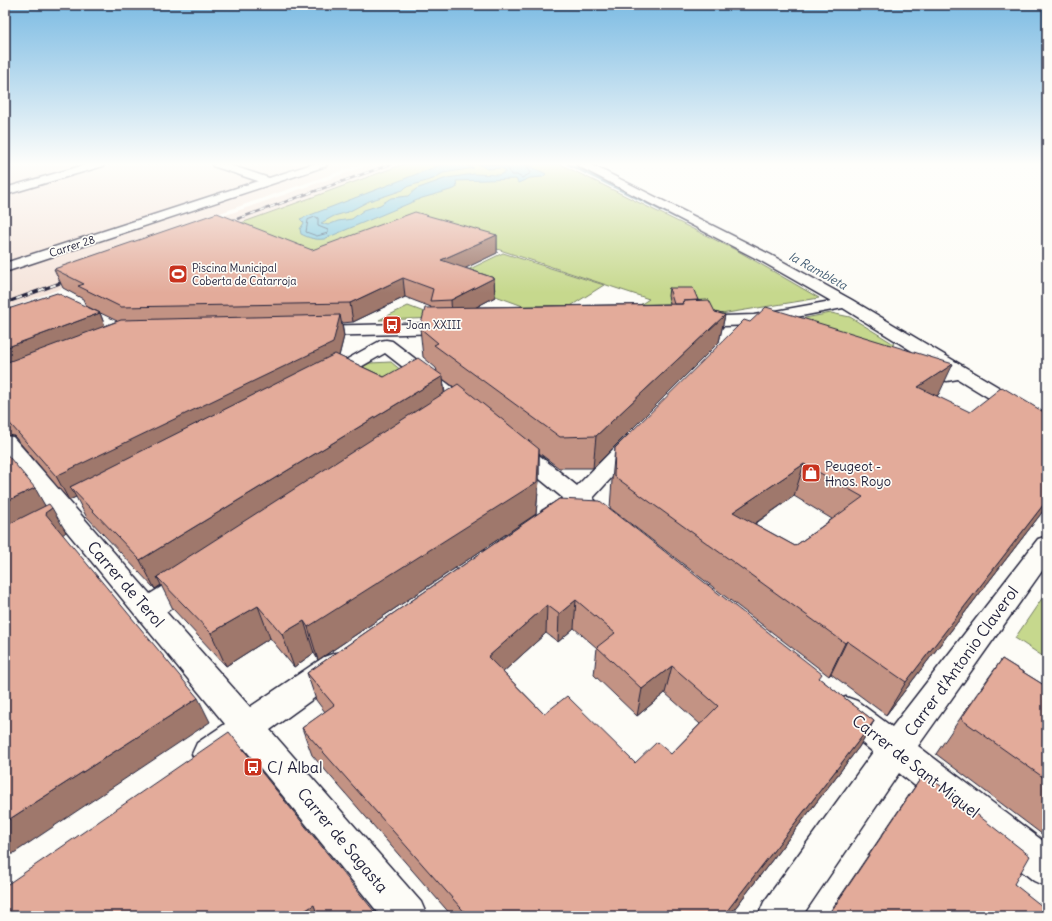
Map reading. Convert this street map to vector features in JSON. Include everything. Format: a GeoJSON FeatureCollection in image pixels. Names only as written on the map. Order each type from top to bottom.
{"type":"FeatureCollection","features":[{"type":"Feature","properties":{"kind":"street","name":"Carrer 28"},"geometry":{"type":"LineString","coordinates":[[5,268],[189,207]]}},
{"type":"Feature","properties":{"kind":"street"},"geometry":{"type":"LineString","coordinates":[[666,207],[762,256],[846,304],[1047,425]]}},
{"type":"Feature","properties":{"kind":"street"},"geometry":{"type":"LineString","coordinates":[[676,322],[754,320],[846,304]]}},
{"type":"Feature","properties":{"kind":"street"},"geometry":{"type":"LineString","coordinates":[[754,320],[790,331]]}},
{"type":"Feature","properties":{"kind":"street"},"geometry":{"type":"LineString","coordinates":[[736,337],[754,320]]}},
{"type":"Feature","properties":{"kind":"street"},"geometry":{"type":"LineString","coordinates":[[300,331],[387,337],[465,327]]}},
{"type":"Feature","properties":{"kind":"street"},"geometry":{"type":"LineString","coordinates":[[313,385],[387,337]]}},
{"type":"Feature","properties":{"kind":"street"},"geometry":{"type":"LineString","coordinates":[[387,337],[451,409],[493,429],[608,522]]}},
{"type":"Feature","properties":{"kind":"street"},"geometry":{"type":"LineString","coordinates":[[905,367],[935,374],[947,375],[960,373]]}},
{"type":"Feature","properties":{"kind":"street"},"geometry":{"type":"LineString","coordinates":[[529,532],[578,499],[645,430]]}},
{"type":"Feature","properties":{"kind":"street","name":"Carrer de Terol"},"geometry":{"type":"LineString","coordinates":[[5,442],[67,513],[147,610],[248,726]]}},
{"type":"Feature","properties":{"kind":"street","name":"Carrer d'Antonio Claverol"},"geometry":{"type":"LineString","coordinates":[[778,916],[896,749],[1047,545]]}},
{"type":"Feature","properties":{"kind":"street"},"geometry":{"type":"LineString","coordinates":[[147,610],[207,570]]}},
{"type":"Feature","properties":{"kind":"street"},"geometry":{"type":"LineString","coordinates":[[182,772],[355,652]]}},
{"type":"Feature","properties":{"kind":"street","name":"Carrer de Sant Miquel"},"geometry":{"type":"LineString","coordinates":[[825,694],[1047,868]]}},
{"type":"Feature","properties":{"kind":"street","name":"Carrer de Sagasta"},"geometry":{"type":"LineString","coordinates":[[248,726],[356,857],[407,916]]}},
{"type":"Feature","properties":{"kind":"shaded area"},"geometry":{"type":"Polygon","coordinates":[[[5,207],[237,207],[148,238],[154,240],[249,207],[286,207],[5,309],[5,207]]]}},
{"type":"Feature","properties":{"kind":"green space"},"geometry":{"type":"Polygon","coordinates":[[[285,207],[648,207],[738,251],[819,298],[721,314],[622,317],[649,299],[418,223],[290,259],[222,230],[285,207]]]}},
{"type":"Feature","properties":{"kind":"green space"},"geometry":{"type":"Polygon","coordinates":[[[503,253],[604,285],[553,317],[449,279],[503,253]]]}},
{"type":"Feature","properties":{"kind":"green space"},"geometry":{"type":"Polygon","coordinates":[[[408,306],[440,318],[379,320],[408,306]]]}},
{"type":"Feature","properties":{"kind":"green space"},"geometry":{"type":"Polygon","coordinates":[[[831,313],[850,317],[894,344],[888,348],[779,323],[831,313]]]}},
{"type":"Feature","properties":{"kind":"green space"},"geometry":{"type":"Polygon","coordinates":[[[391,362],[419,385],[339,379],[370,363],[391,362]]]}},
{"type":"Feature","properties":{"kind":"green space"},"geometry":{"type":"Polygon","coordinates":[[[1047,591],[1047,659],[1015,638],[1047,591]]]}},
{"type":"Feature","properties":{"kind":"water"},"geometry":{"type":"Polygon","coordinates":[[[331,207],[358,207],[321,223],[328,225],[338,221],[352,219],[364,210],[374,207],[401,207],[324,239],[307,237],[301,234],[300,229],[304,223],[300,219],[331,207]]]}},
{"type":"Feature","properties":{"kind":"building"},"geometry":{"type":"Polygon","coordinates":[[[415,212],[497,235],[441,260],[494,278],[451,300],[430,301],[433,289],[403,278],[350,303],[121,307],[78,286],[84,284],[54,269],[217,213],[312,250],[415,212]]]}},
{"type":"Feature","properties":{"kind":"building"},"geometry":{"type":"Polygon","coordinates":[[[669,288],[693,288],[698,300],[683,301],[682,304],[674,304],[669,288]]]}},
{"type":"Feature","properties":{"kind":"building"},"geometry":{"type":"Polygon","coordinates":[[[57,293],[100,313],[5,348],[5,310],[57,293]]]}},
{"type":"Feature","properties":{"kind":"building"},"geometry":{"type":"Polygon","coordinates":[[[709,300],[715,312],[725,315],[596,436],[560,437],[434,345],[438,343],[420,328],[425,308],[684,304],[683,301],[709,300]]]}},
{"type":"Feature","properties":{"kind":"building"},"geometry":{"type":"Polygon","coordinates":[[[766,307],[953,364],[918,387],[970,412],[1002,387],[1047,414],[1047,500],[906,682],[847,641],[845,643],[614,476],[615,448],[744,320],[750,322],[766,307]],[[804,464],[733,512],[795,546],[863,497],[804,464]]]}},
{"type":"Feature","properties":{"kind":"building"},"geometry":{"type":"Polygon","coordinates":[[[340,315],[333,343],[56,476],[5,418],[5,363],[121,320],[340,315]]]}},
{"type":"Feature","properties":{"kind":"building"},"geometry":{"type":"Polygon","coordinates":[[[335,354],[384,377],[418,358],[443,376],[140,560],[70,487],[335,354]]]}},
{"type":"Feature","properties":{"kind":"building"},"geometry":{"type":"Polygon","coordinates":[[[458,384],[539,449],[537,482],[308,627],[304,621],[282,634],[258,606],[211,633],[157,577],[458,384]]]}},
{"type":"Feature","properties":{"kind":"building"},"geometry":{"type":"Polygon","coordinates":[[[5,452],[35,488],[5,502],[5,452]]]}},
{"type":"Feature","properties":{"kind":"building"},"geometry":{"type":"Polygon","coordinates":[[[559,499],[600,501],[822,674],[819,678],[874,721],[723,916],[468,916],[302,728],[334,705],[307,673],[559,499]],[[576,600],[559,614],[547,605],[488,657],[544,714],[567,696],[635,763],[657,742],[671,754],[718,706],[672,666],[642,689],[597,647],[615,633],[576,600]]]}},
{"type":"Feature","properties":{"kind":"building"},"geometry":{"type":"Polygon","coordinates":[[[49,504],[52,508],[45,513],[198,698],[5,822],[5,526],[49,504]]]}},
{"type":"Feature","properties":{"kind":"building"},"geometry":{"type":"Polygon","coordinates":[[[1002,659],[1047,687],[1047,780],[961,719],[1002,659]]]}},
{"type":"Feature","properties":{"kind":"building"},"geometry":{"type":"Polygon","coordinates":[[[229,732],[378,916],[318,916],[314,905],[296,916],[5,916],[5,886],[229,732]]]}},
{"type":"Feature","properties":{"kind":"building"},"geometry":{"type":"Polygon","coordinates":[[[921,778],[932,779],[1030,856],[1014,884],[1047,910],[1047,916],[828,916],[921,778]]]}},
{"type":"Feature","properties":{"kind":"waterway","name":"la Rambleta"},"geometry":{"type":"LineString","coordinates":[[657,207],[721,239]]}},
{"type":"Feature","properties":{"kind":"railway"},"geometry":{"type":"LineString","coordinates":[[223,224],[271,207]]}},
{"type":"Feature","properties":{"kind":"railway"},"geometry":{"type":"LineString","coordinates":[[5,303],[71,279]]}},
{"type":"Feature","properties":{"kind":"place","name":"Piscina Municipal Coberta de Catarroja"},"geometry":{"type":"Point","coordinates":[178,274]}},
{"type":"Feature","properties":{"kind":"place","name":"Joan XXIII"},"geometry":{"type":"Point","coordinates":[392,325]}},
{"type":"Feature","properties":{"kind":"place","name":"Peugeot - Hnos. Royo"},"geometry":{"type":"Point","coordinates":[811,473]}},
{"type":"Feature","properties":{"kind":"place","name":"C/ Albal"},"geometry":{"type":"Point","coordinates":[253,767]}}]}
